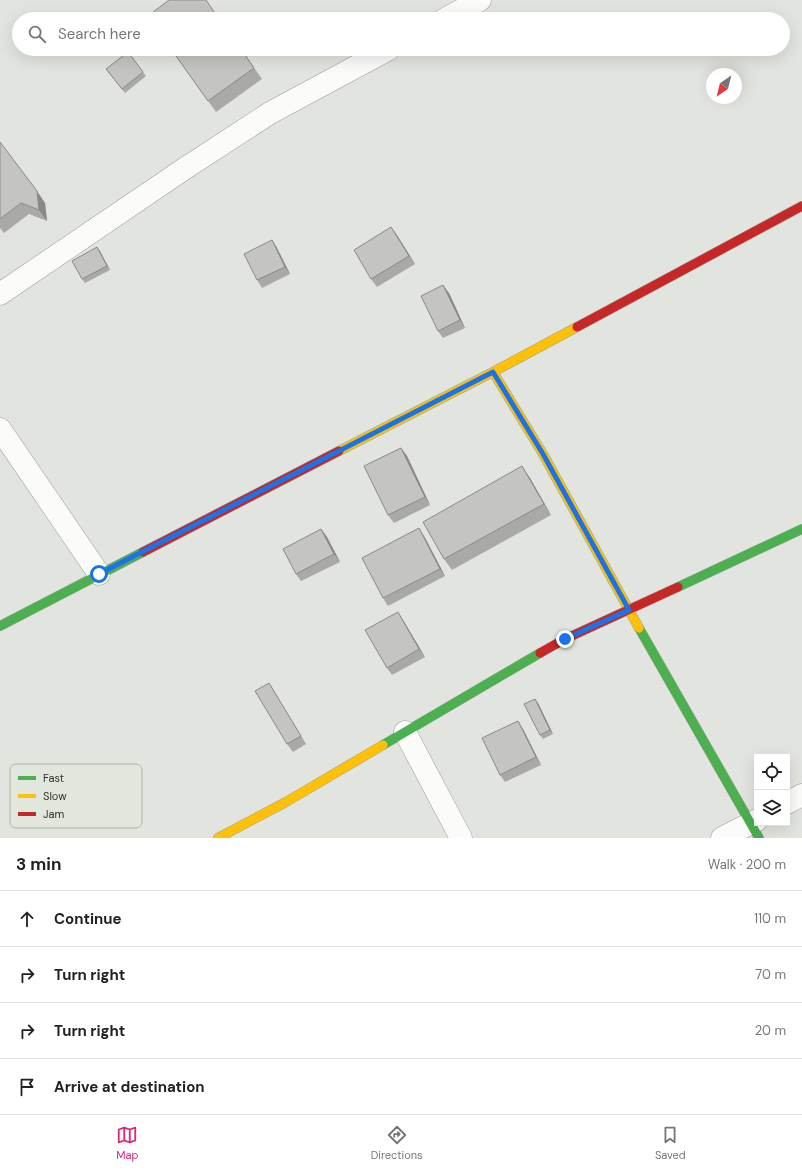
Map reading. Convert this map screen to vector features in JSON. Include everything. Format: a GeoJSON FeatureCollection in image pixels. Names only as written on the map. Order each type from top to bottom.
{"type":"FeatureCollection","features":[{"type":"Feature","properties":{"kind":"street"},"geometry":{"type":"LineString","coordinates":[[458,12],[480,0]]}},
{"type":"Feature","properties":{"kind":"street"},"geometry":{"type":"LineString","coordinates":[[0,294],[184,169],[270,113],[376,56]]}},
{"type":"Feature","properties":{"kind":"street"},"geometry":{"type":"LineString","coordinates":[[0,626],[493,372],[802,206]]}},
{"type":"Feature","properties":{"kind":"street"},"geometry":{"type":"LineString","coordinates":[[493,372],[543,454],[629,610],[756,827],[722,838]]}},
{"type":"Feature","properties":{"kind":"street"},"geometry":{"type":"LineString","coordinates":[[0,429],[99,574]]}},
{"type":"Feature","properties":{"kind":"street"},"geometry":{"type":"LineString","coordinates":[[218,838],[286,802],[565,639],[802,529]]}},
{"type":"Feature","properties":{"kind":"street"},"geometry":{"type":"LineString","coordinates":[[405,732],[461,838]]}},
{"type":"Feature","properties":{"kind":"street"},"geometry":{"type":"LineString","coordinates":[[790,801],[802,795]]}},
{"type":"Feature","properties":{"kind":"building"},"geometry":{"type":"Polygon","coordinates":[[[169,0],[206,0],[214,12],[153,12],[169,0]]]}},
{"type":"Feature","properties":{"kind":"building"},"geometry":{"type":"Polygon","coordinates":[[[123,56],[131,56],[143,72],[122,89],[106,69],[123,56]]]}},
{"type":"Feature","properties":{"kind":"building"},"geometry":{"type":"Polygon","coordinates":[[[176,56],[246,56],[254,68],[208,101],[176,56]]]}},
{"type":"Feature","properties":{"kind":"building"},"geometry":{"type":"Polygon","coordinates":[[[0,142],[37,191],[39,210],[21,203],[0,219],[0,142]]]}},
{"type":"Feature","properties":{"kind":"building"},"geometry":{"type":"Polygon","coordinates":[[[391,227],[409,256],[371,279],[354,250],[391,227]]]}},
{"type":"Feature","properties":{"kind":"building"},"geometry":{"type":"Polygon","coordinates":[[[272,240],[285,267],[257,280],[244,254],[272,240]]]}},
{"type":"Feature","properties":{"kind":"building"},"geometry":{"type":"Polygon","coordinates":[[[97,247],[107,266],[82,279],[72,261],[97,247]]]}},
{"type":"Feature","properties":{"kind":"building"},"geometry":{"type":"Polygon","coordinates":[[[443,285],[460,320],[438,331],[421,296],[443,285]]]}},
{"type":"Feature","properties":{"kind":"building"},"geometry":{"type":"Polygon","coordinates":[[[401,448],[425,497],[388,515],[364,466],[401,448]]]}},
{"type":"Feature","properties":{"kind":"building"},"geometry":{"type":"Polygon","coordinates":[[[522,466],[544,504],[444,559],[423,522],[522,466]]]}},
{"type":"Feature","properties":{"kind":"building"},"geometry":{"type":"Polygon","coordinates":[[[419,528],[440,569],[383,598],[362,558],[419,528]]]}},
{"type":"Feature","properties":{"kind":"building"},"geometry":{"type":"Polygon","coordinates":[[[321,529],[334,554],[296,574],[283,549],[321,529]]]}},
{"type":"Feature","properties":{"kind":"building"},"geometry":{"type":"Polygon","coordinates":[[[398,612],[419,649],[387,668],[365,630],[398,612]]]}},
{"type":"Feature","properties":{"kind":"building"},"geometry":{"type":"Polygon","coordinates":[[[269,683],[301,736],[287,744],[255,691],[269,683]]]}},
{"type":"Feature","properties":{"kind":"building"},"geometry":{"type":"Polygon","coordinates":[[[535,699],[550,730],[540,735],[524,704],[535,699]]]}},
{"type":"Feature","properties":{"kind":"building"},"geometry":{"type":"Polygon","coordinates":[[[518,721],[536,757],[500,775],[482,738],[518,721]]]}},
{"type":"Feature","properties":{"kind":"traffic: fast"},"geometry":{"type":"LineString","coordinates":[[678,587],[802,529]]}},
{"type":"Feature","properties":{"kind":"traffic: fast"},"geometry":{"type":"LineString","coordinates":[[0,626],[143,552]]}},
{"type":"Feature","properties":{"kind":"traffic: fast"},"geometry":{"type":"LineString","coordinates":[[639,628],[759,838]]}},
{"type":"Feature","properties":{"kind":"traffic: fast"},"geometry":{"type":"LineString","coordinates":[[383,745],[540,653]]}},
{"type":"Feature","properties":{"kind":"traffic: slow"},"geometry":{"type":"LineString","coordinates":[[339,451],[577,327]]}},
{"type":"Feature","properties":{"kind":"traffic: slow"},"geometry":{"type":"LineString","coordinates":[[493,372],[543,454],[639,628]]}},
{"type":"Feature","properties":{"kind":"traffic: slow"},"geometry":{"type":"LineString","coordinates":[[218,838],[286,802],[383,745]]}},
{"type":"Feature","properties":{"kind":"traffic: jam"},"geometry":{"type":"LineString","coordinates":[[577,327],[802,206]]}},
{"type":"Feature","properties":{"kind":"traffic: jam"},"geometry":{"type":"LineString","coordinates":[[143,552],[339,451]]}},
{"type":"Feature","properties":{"kind":"traffic: jam"},"geometry":{"type":"LineString","coordinates":[[540,653],[565,639],[678,587]]}},
{"type":"Feature","properties":{"kind":"route"},"geometry":{"type":"LineString","coordinates":[[99,574],[493,372],[543,454],[629,610],[565,639]]}}]}
